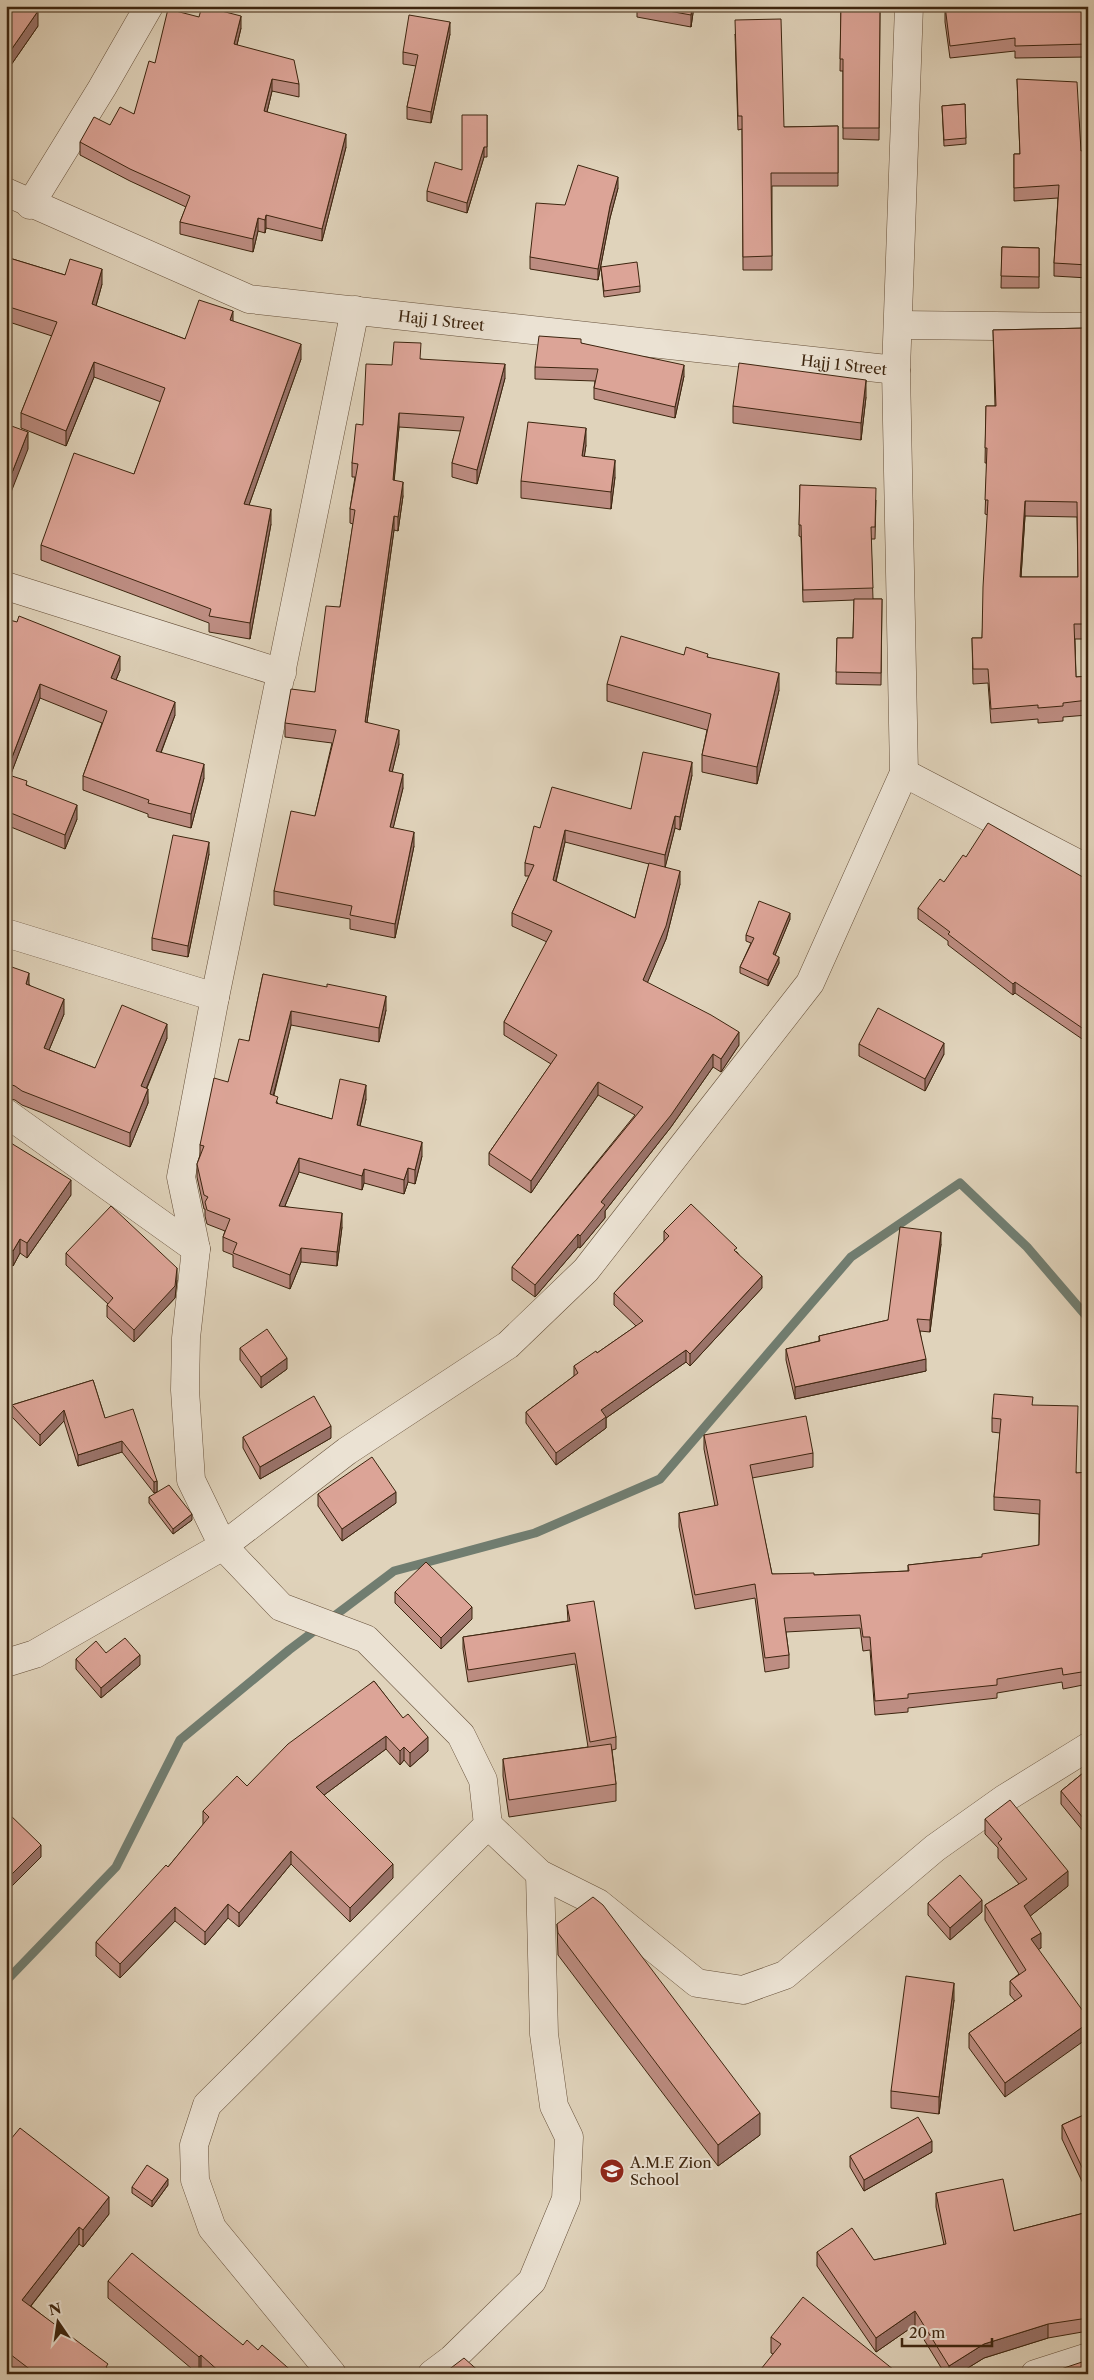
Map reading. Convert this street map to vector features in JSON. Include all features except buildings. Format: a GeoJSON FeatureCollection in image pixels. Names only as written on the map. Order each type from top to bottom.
{"type":"FeatureCollection","features":[{"type":"Feature","properties":{"kind":"street"},"geometry":{"type":"LineString","coordinates":[[30,205],[149,6]]}},
{"type":"Feature","properties":{"kind":"street"},"geometry":{"type":"LineString","coordinates":[[6,1663],[35,1654],[224,1546],[347,1451],[508,1345],[586,1270],[810,983],[904,773],[896,370],[909,6]]}},
{"type":"Feature","properties":{"kind":"street","name":"Hajj 1 Street"},"geometry":{"type":"LineString","coordinates":[[6,192],[30,205],[249,299],[896,370]]}},
{"type":"Feature","properties":{"kind":"street"},"geometry":{"type":"LineString","coordinates":[[355,310],[215,997],[181,1177],[196,1249],[186,1338],[185,1390],[191,1480],[224,1546],[281,1607],[366,1639],[461,1736],[483,1780],[488,1824],[540,1874],[598,1903],[697,1983],[743,1990],[785,1975],[935,1848],[1004,1799],[1088,1747]]}},
{"type":"Feature","properties":{"kind":"street"},"geometry":{"type":"LineString","coordinates":[[899,325],[1088,327]]}},
{"type":"Feature","properties":{"kind":"street"},"geometry":{"type":"LineString","coordinates":[[6,586],[282,673]]}},
{"type":"Feature","properties":{"kind":"street"},"geometry":{"type":"LineString","coordinates":[[904,773],[1088,869]]}},
{"type":"Feature","properties":{"kind":"street"},"geometry":{"type":"LineString","coordinates":[[6,933],[215,997]]}},
{"type":"Feature","properties":{"kind":"street"},"geometry":{"type":"LineString","coordinates":[[6,1114],[196,1249]]}},
{"type":"Feature","properties":{"kind":"street"},"geometry":{"type":"LineString","coordinates":[[332,2374],[212,2228],[195,2180],[194,2145],[207,2105],[488,1824]]}},
{"type":"Feature","properties":{"kind":"street"},"geometry":{"type":"LineString","coordinates":[[432,2374],[452,2359],[532,2281],[566,2199],[569,2137],[554,2106],[544,2034],[540,1874]]}},
{"type":"Feature","properties":{"kind":"street"},"geometry":{"type":"LineString","coordinates":[[1035,2374],[1088,2357]]}},
{"type":"Feature","properties":{"kind":"waterway"},"geometry":{"type":"LineString","coordinates":[[6,1981],[116,1867],[180,1740],[289,1650],[394,1571],[535,1533],[660,1479],[851,1257],[960,1183],[1027,1247],[1088,1318]]}},
{"type":"Feature","properties":{"kind":"place","name":"A.M.E Zion School"},"geometry":{"type":"Point","coordinates":[612,2171]}}]}
